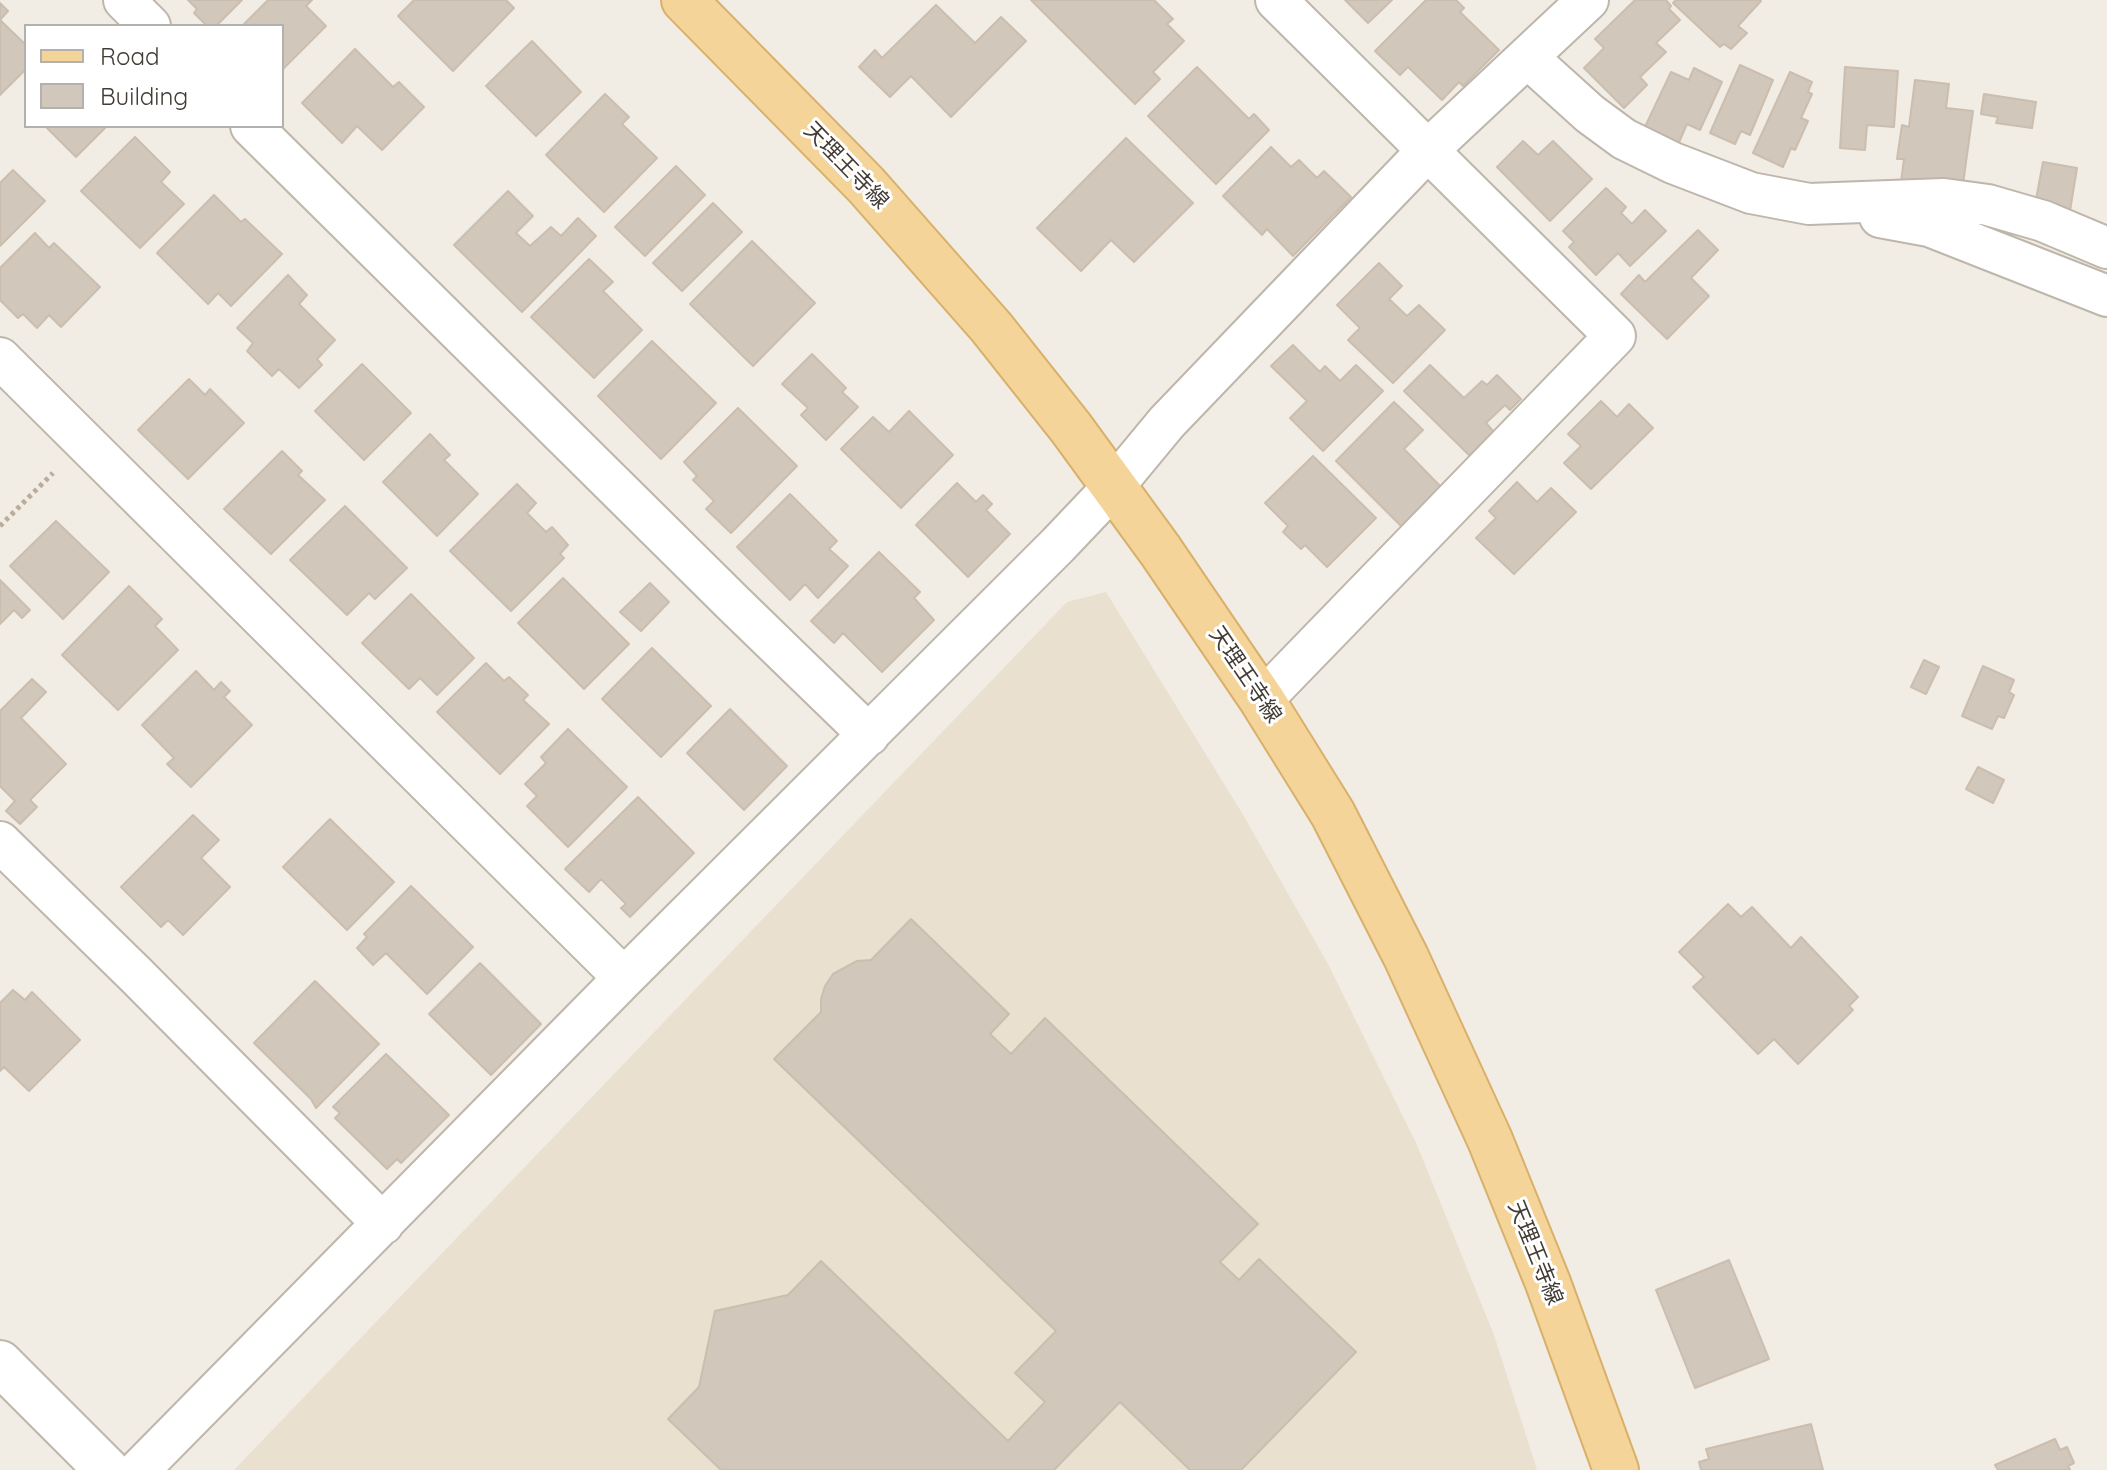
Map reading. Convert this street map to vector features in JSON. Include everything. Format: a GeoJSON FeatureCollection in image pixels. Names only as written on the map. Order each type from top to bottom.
{"type":"FeatureCollection","features":[{"type":"Feature","properties":{"kind":"main road","name":"天理王寺線"},"geometry":{"type":"LineString","coordinates":[[684,0],[866,185],[991,327],[1114,486],[1262,700],[1333,814],[1406,957],[1490,1140],[1548,1283],[1616,1470]]}},
{"type":"Feature","properties":{"kind":"street"},"geometry":{"type":"LineString","coordinates":[[124,0],[148,24]]}},
{"type":"Feature","properties":{"kind":"street"},"geometry":{"type":"LineString","coordinates":[[1262,700],[1615,336],[1276,0]]}},
{"type":"Feature","properties":{"kind":"street"},"geometry":{"type":"LineString","coordinates":[[139,1470],[1114,486],[1167,422],[1429,149],[1588,0]]}},
{"type":"Feature","properties":{"kind":"street"},"geometry":{"type":"LineString","coordinates":[[1528,58],[1590,114],[1624,139],[1714,180],[1751,193],[1929,226],[2107,296]]}},
{"type":"Feature","properties":{"kind":"street"},"geometry":{"type":"LineString","coordinates":[[253,128],[869,735]]}},
{"type":"Feature","properties":{"kind":"street"},"geometry":{"type":"LineString","coordinates":[[1809,204],[1944,199],[1988,205],[2043,221],[2107,248]]}},
{"type":"Feature","properties":{"kind":"street"},"geometry":{"type":"LineString","coordinates":[[0,358],[624,978]]}},
{"type":"Feature","properties":{"kind":"street"},"geometry":{"type":"LineString","coordinates":[[0,842],[383,1224]]}},
{"type":"Feature","properties":{"kind":"street"},"geometry":{"type":"LineString","coordinates":[[0,1363],[107,1470]]}},
{"type":"Feature","properties":{"kind":"path"},"geometry":{"type":"LineString","coordinates":[[0,526],[84,441]]}},
{"type":"Feature","properties":{"kind":"shaded area"},"geometry":{"type":"Polygon","coordinates":[[[1106,592],[1242,813],[1328,964],[1417,1145],[1494,1335],[1537,1470],[234,1470],[1067,602],[1106,592]]]}},
{"type":"Feature","properties":{"kind":"building"},"geometry":{"type":"Polygon","coordinates":[[[188,0],[242,0],[218,24],[205,24],[194,13],[197,9],[188,0]]]}},
{"type":"Feature","properties":{"kind":"building"},"geometry":{"type":"Polygon","coordinates":[[[268,0],[312,0],[306,6],[326,26],[284,68],[284,24],[244,24],[268,0]]]}},
{"type":"Feature","properties":{"kind":"building"},"geometry":{"type":"Polygon","coordinates":[[[414,0],[506,0],[514,8],[453,71],[398,16],[414,0]]]}},
{"type":"Feature","properties":{"kind":"building"},"geometry":{"type":"Polygon","coordinates":[[[1031,0],[1154,0],[1173,19],[1167,24],[1184,41],[1153,72],[1160,79],[1135,104],[1031,0]]]}},
{"type":"Feature","properties":{"kind":"building"},"geometry":{"type":"Polygon","coordinates":[[[1345,0],[1392,0],[1368,23],[1345,0]]]}},
{"type":"Feature","properties":{"kind":"building"},"geometry":{"type":"Polygon","coordinates":[[[1426,0],[1456,0],[1464,8],[1460,12],[1499,50],[1463,86],[1459,82],[1442,100],[1408,67],[1400,75],[1375,51],[1426,0]]]}},
{"type":"Feature","properties":{"kind":"building"},"geometry":{"type":"Polygon","coordinates":[[[1635,0],[1666,0],[1671,6],[1669,9],[1680,20],[1656,43],[1666,52],[1640,77],[1647,85],[1624,108],[1584,68],[1604,48],[1595,39],[1635,0]]]}},
{"type":"Feature","properties":{"kind":"building"},"geometry":{"type":"Polygon","coordinates":[[[1676,0],[1761,1],[1738,26],[1747,33],[1731,49],[1724,44],[1720,47],[1673,3],[1676,0]]]}},
{"type":"Feature","properties":{"kind":"building"},"geometry":{"type":"Polygon","coordinates":[[[0,3],[8,11],[0,20],[0,3]]]}},
{"type":"Feature","properties":{"kind":"building"},"geometry":{"type":"Polygon","coordinates":[[[936,5],[975,43],[1001,17],[1026,41],[951,117],[911,76],[890,97],[859,67],[875,50],[882,58],[936,5]]]}},
{"type":"Feature","properties":{"kind":"building"},"geometry":{"type":"Polygon","coordinates":[[[0,20],[24,43],[24,71],[0,95],[0,20]]]}},
{"type":"Feature","properties":{"kind":"building"},"geometry":{"type":"Polygon","coordinates":[[[532,41],[581,92],[536,136],[486,86],[532,41]]]}},
{"type":"Feature","properties":{"kind":"building"},"geometry":{"type":"Polygon","coordinates":[[[355,49],[393,87],[399,82],[424,107],[382,150],[357,126],[342,143],[302,103],[355,49]]]}},
{"type":"Feature","properties":{"kind":"building"},"geometry":{"type":"Polygon","coordinates":[[[1740,65],[1773,80],[1750,135],[1741,131],[1735,144],[1710,133],[1740,65]]]}},
{"type":"Feature","properties":{"kind":"building"},"geometry":{"type":"Polygon","coordinates":[[[1197,67],[1249,119],[1254,114],[1269,130],[1216,184],[1148,116],[1197,67]]]}},
{"type":"Feature","properties":{"kind":"building"},"geometry":{"type":"Polygon","coordinates":[[[1845,67],[1898,71],[1894,127],[1867,125],[1865,150],[1840,148],[1845,67]]]}},
{"type":"Feature","properties":{"kind":"building"},"geometry":{"type":"Polygon","coordinates":[[[1694,68],[1722,82],[1700,130],[1687,124],[1677,147],[1643,131],[1671,72],[1689,80],[1694,68]]]}},
{"type":"Feature","properties":{"kind":"building"},"geometry":{"type":"Polygon","coordinates":[[[1790,72],[1812,82],[1808,92],[1812,94],[1801,118],[1808,121],[1795,150],[1791,148],[1783,167],[1753,153],[1790,72]]]}},
{"type":"Feature","properties":{"kind":"building"},"geometry":{"type":"Polygon","coordinates":[[[1915,80],[1949,84],[1946,108],[1973,111],[1963,184],[1901,182],[1904,159],[1897,159],[1902,125],[1909,127],[1915,80]]]}},
{"type":"Feature","properties":{"kind":"building"},"geometry":{"type":"Polygon","coordinates":[[[605,94],[629,117],[622,124],[657,158],[604,212],[546,155],[605,94]]]}},
{"type":"Feature","properties":{"kind":"building"},"geometry":{"type":"Polygon","coordinates":[[[1984,94],[2036,102],[2032,128],[1996,123],[1998,117],[1981,114],[1984,94]]]}},
{"type":"Feature","properties":{"kind":"building"},"geometry":{"type":"Polygon","coordinates":[[[47,128],[105,128],[76,157],[47,128]]]}},
{"type":"Feature","properties":{"kind":"building"},"geometry":{"type":"Polygon","coordinates":[[[135,137],[170,172],[161,182],[184,204],[140,248],[81,191],[135,137]]]}},
{"type":"Feature","properties":{"kind":"building"},"geometry":{"type":"Polygon","coordinates":[[[1126,138],[1193,203],[1134,262],[1111,240],[1081,271],[1037,228],[1126,138]]]}},
{"type":"Feature","properties":{"kind":"building"},"geometry":{"type":"Polygon","coordinates":[[[1523,141],[1538,155],[1553,141],[1592,179],[1550,221],[1497,167],[1523,141]]]}},
{"type":"Feature","properties":{"kind":"building"},"geometry":{"type":"Polygon","coordinates":[[[1271,147],[1291,167],[1299,160],[1317,178],[1324,171],[1351,197],[1293,256],[1267,229],[1262,235],[1223,196],[1271,147]]]}},
{"type":"Feature","properties":{"kind":"building"},"geometry":{"type":"Polygon","coordinates":[[[2043,162],[2077,168],[2070,211],[2035,205],[2043,162]]]}},
{"type":"Feature","properties":{"kind":"building"},"geometry":{"type":"Polygon","coordinates":[[[676,166],[705,195],[645,256],[615,227],[676,166]]]}},
{"type":"Feature","properties":{"kind":"building"},"geometry":{"type":"Polygon","coordinates":[[[13,170],[45,201],[0,246],[0,183],[13,170]]]}},
{"type":"Feature","properties":{"kind":"building"},"geometry":{"type":"Polygon","coordinates":[[[1606,188],[1626,207],[1621,213],[1632,224],[1645,210],[1666,231],[1630,266],[1618,253],[1596,275],[1569,247],[1574,242],[1563,231],[1606,188]]]}},
{"type":"Feature","properties":{"kind":"building"},"geometry":{"type":"Polygon","coordinates":[[[508,191],[533,216],[516,233],[530,246],[551,227],[561,236],[578,218],[596,236],[522,312],[454,245],[508,191]]]}},
{"type":"Feature","properties":{"kind":"building"},"geometry":{"type":"Polygon","coordinates":[[[214,195],[241,222],[245,219],[282,254],[231,306],[218,293],[208,304],[157,253],[214,195]]]}},
{"type":"Feature","properties":{"kind":"building"},"geometry":{"type":"Polygon","coordinates":[[[713,203],[742,232],[682,291],[653,263],[713,203]]]}},
{"type":"Feature","properties":{"kind":"building"},"geometry":{"type":"Polygon","coordinates":[[[1698,230],[1718,250],[1691,278],[1709,296],[1667,339],[1621,294],[1639,275],[1645,282],[1698,230]]]}},
{"type":"Feature","properties":{"kind":"building"},"geometry":{"type":"Polygon","coordinates":[[[35,233],[49,248],[54,243],[100,287],[61,327],[49,315],[37,328],[23,314],[18,318],[0,300],[0,268],[35,233]]]}},
{"type":"Feature","properties":{"kind":"building"},"geometry":{"type":"Polygon","coordinates":[[[752,241],[815,303],[753,366],[690,304],[752,241]]]}},
{"type":"Feature","properties":{"kind":"building"},"geometry":{"type":"Polygon","coordinates":[[[589,259],[613,282],[603,291],[642,330],[594,378],[531,317],[589,259]]]}},
{"type":"Feature","properties":{"kind":"building"},"geometry":{"type":"Polygon","coordinates":[[[1379,263],[1402,286],[1389,299],[1407,316],[1419,305],[1445,330],[1393,383],[1348,340],[1360,328],[1337,305],[1379,263]]]}},
{"type":"Feature","properties":{"kind":"building"},"geometry":{"type":"Polygon","coordinates":[[[288,275],[307,295],[299,304],[335,340],[317,359],[322,365],[299,388],[279,369],[272,376],[247,351],[253,343],[237,328],[288,275]]]}},
{"type":"Feature","properties":{"kind":"building"},"geometry":{"type":"Polygon","coordinates":[[[652,341],[716,403],[661,459],[598,396],[652,341]]]}},
{"type":"Feature","properties":{"kind":"building"},"geometry":{"type":"Polygon","coordinates":[[[1293,345],[1320,372],[1325,366],[1340,381],[1356,365],[1383,391],[1323,451],[1290,418],[1307,401],[1271,366],[1293,345]]]}},
{"type":"Feature","properties":{"kind":"building"},"geometry":{"type":"Polygon","coordinates":[[[812,354],[846,388],[842,392],[858,407],[826,440],[801,415],[808,408],[782,384],[812,354]]]}},
{"type":"Feature","properties":{"kind":"building"},"geometry":{"type":"Polygon","coordinates":[[[362,364],[411,413],[364,460],[315,411],[362,364]]]}},
{"type":"Feature","properties":{"kind":"building"},"geometry":{"type":"Polygon","coordinates":[[[1430,365],[1464,398],[1482,381],[1487,385],[1497,375],[1521,399],[1510,410],[1505,405],[1486,423],[1494,432],[1470,456],[1404,391],[1430,365]]]}},
{"type":"Feature","properties":{"kind":"building"},"geometry":{"type":"Polygon","coordinates":[[[189,379],[205,395],[210,389],[244,423],[188,479],[138,430],[189,379]]]}},
{"type":"Feature","properties":{"kind":"building"},"geometry":{"type":"Polygon","coordinates":[[[1601,401],[1617,417],[1629,404],[1653,428],[1591,489],[1564,463],[1581,446],[1568,434],[1601,401]]]}},
{"type":"Feature","properties":{"kind":"building"},"geometry":{"type":"Polygon","coordinates":[[[1394,402],[1423,430],[1404,449],[1441,487],[1402,527],[1336,461],[1394,402]]]}},
{"type":"Feature","properties":{"kind":"building"},"geometry":{"type":"Polygon","coordinates":[[[738,408],[797,466],[731,533],[706,509],[714,501],[693,480],[697,476],[684,462],[738,408]]]}},
{"type":"Feature","properties":{"kind":"building"},"geometry":{"type":"Polygon","coordinates":[[[909,411],[953,455],[901,508],[841,449],[873,417],[889,432],[909,411]]]}},
{"type":"Feature","properties":{"kind":"building"},"geometry":{"type":"Polygon","coordinates":[[[430,434],[450,455],[444,460],[478,494],[437,536],[383,482],[430,434]]]}},
{"type":"Feature","properties":{"kind":"building"},"geometry":{"type":"Polygon","coordinates":[[[282,451],[302,471],[298,475],[325,500],[271,554],[224,509],[282,451]]]}},
{"type":"Feature","properties":{"kind":"building"},"geometry":{"type":"Polygon","coordinates":[[[1313,456],[1376,518],[1327,567],[1305,545],[1301,549],[1283,532],[1288,526],[1265,503],[1313,456]]]}},
{"type":"Feature","properties":{"kind":"building"},"geometry":{"type":"Polygon","coordinates":[[[1517,482],[1537,502],[1551,488],[1576,512],[1514,574],[1476,538],[1496,518],[1489,511],[1517,482]]]}},
{"type":"Feature","properties":{"kind":"building"},"geometry":{"type":"Polygon","coordinates":[[[957,483],[976,502],[983,495],[992,504],[986,510],[1010,534],[968,577],[916,525],[957,483]]]}},
{"type":"Feature","properties":{"kind":"building"},"geometry":{"type":"Polygon","coordinates":[[[517,484],[536,503],[527,513],[546,532],[552,527],[568,545],[560,554],[564,558],[511,611],[450,551],[517,484]]]}},
{"type":"Feature","properties":{"kind":"building"},"geometry":{"type":"Polygon","coordinates":[[[790,494],[837,541],[829,549],[848,566],[818,598],[805,584],[790,600],[737,547],[790,494]]]}},
{"type":"Feature","properties":{"kind":"building"},"geometry":{"type":"Polygon","coordinates":[[[345,506],[407,568],[375,599],[369,593],[347,615],[290,560],[345,506]]]}},
{"type":"Feature","properties":{"kind":"building"},"geometry":{"type":"Polygon","coordinates":[[[56,521],[109,572],[63,619],[10,566],[56,521]]]}},
{"type":"Feature","properties":{"kind":"building"},"geometry":{"type":"Polygon","coordinates":[[[879,552],[920,592],[914,598],[934,620],[882,672],[843,633],[834,643],[811,621],[879,552]]]}},
{"type":"Feature","properties":{"kind":"building"},"geometry":{"type":"Polygon","coordinates":[[[563,578],[629,644],[584,689],[518,623],[563,578]]]}},
{"type":"Feature","properties":{"kind":"building"},"geometry":{"type":"Polygon","coordinates":[[[0,580],[30,610],[22,618],[14,610],[0,624],[0,580]]]}},
{"type":"Feature","properties":{"kind":"building"},"geometry":{"type":"Polygon","coordinates":[[[650,583],[669,602],[641,631],[620,612],[650,583]]]}},
{"type":"Feature","properties":{"kind":"building"},"geometry":{"type":"Polygon","coordinates":[[[129,586],[162,619],[155,626],[178,650],[118,710],[62,655],[129,586]]]}},
{"type":"Feature","properties":{"kind":"building"},"geometry":{"type":"Polygon","coordinates":[[[411,594],[474,658],[437,695],[420,678],[409,689],[362,643],[411,594]]]}},
{"type":"Feature","properties":{"kind":"building"},"geometry":{"type":"Polygon","coordinates":[[[652,648],[711,706],[661,757],[602,699],[652,648]]]}},
{"type":"Feature","properties":{"kind":"building"},"geometry":{"type":"Polygon","coordinates":[[[1924,660],[1939,667],[1926,694],[1911,687],[1924,660]]]}},
{"type":"Feature","properties":{"kind":"building"},"geometry":{"type":"Polygon","coordinates":[[[486,663],[504,681],[509,677],[528,695],[523,700],[549,724],[500,774],[437,712],[486,663]]]}},
{"type":"Feature","properties":{"kind":"building"},"geometry":{"type":"Polygon","coordinates":[[[1983,666],[2014,680],[2009,692],[2014,695],[2004,718],[1998,716],[1992,729],[1962,716],[1983,666]]]}},
{"type":"Feature","properties":{"kind":"building"},"geometry":{"type":"Polygon","coordinates":[[[196,671],[214,690],[221,682],[230,691],[224,697],[252,725],[191,787],[167,764],[174,758],[142,725],[196,671]]]}},
{"type":"Feature","properties":{"kind":"building"},"geometry":{"type":"Polygon","coordinates":[[[32,679],[46,692],[21,718],[66,764],[30,800],[37,807],[20,824],[6,811],[15,801],[0,786],[0,711],[32,679]]]}},
{"type":"Feature","properties":{"kind":"building"},"geometry":{"type":"Polygon","coordinates":[[[730,709],[787,766],[744,810],[687,753],[730,709]]]}},
{"type":"Feature","properties":{"kind":"building"},"geometry":{"type":"Polygon","coordinates":[[[568,729],[627,787],[568,847],[527,806],[537,796],[525,784],[546,763],[541,757],[568,729]]]}},
{"type":"Feature","properties":{"kind":"building"},"geometry":{"type":"Polygon","coordinates":[[[1978,767],[2004,780],[1993,803],[1966,789],[1978,767]]]}},
{"type":"Feature","properties":{"kind":"building"},"geometry":{"type":"Polygon","coordinates":[[[638,797],[694,853],[630,917],[621,908],[626,904],[601,879],[589,892],[565,869],[638,797]]]}},
{"type":"Feature","properties":{"kind":"building"},"geometry":{"type":"Polygon","coordinates":[[[193,815],[219,840],[201,858],[230,887],[183,935],[168,920],[161,927],[121,887],[193,815]]]}},
{"type":"Feature","properties":{"kind":"building"},"geometry":{"type":"Polygon","coordinates":[[[330,819],[394,882],[347,930],[283,867],[330,819]]]}},
{"type":"Feature","properties":{"kind":"building"},"geometry":{"type":"Polygon","coordinates":[[[411,886],[473,947],[427,994],[386,953],[373,965],[357,948],[367,937],[364,934],[411,886]]]}},
{"type":"Feature","properties":{"kind":"building"},"geometry":{"type":"Polygon","coordinates":[[[1728,904],[1741,917],[1752,907],[1791,948],[1801,937],[1858,997],[1849,1006],[1853,1010],[1798,1064],[1774,1039],[1758,1054],[1693,987],[1704,977],[1679,952],[1728,904]]]}},
{"type":"Feature","properties":{"kind":"building"},"geometry":{"type":"Polygon","coordinates":[[[911,919],[1009,1014],[990,1034],[1011,1054],[1045,1018],[1258,1224],[1220,1262],[1239,1280],[1259,1259],[1356,1352],[1241,1470],[1190,1470],[1120,1402],[1054,1470],[721,1470],[668,1419],[699,1387],[715,1311],[788,1295],[821,1261],[1008,1441],[1045,1402],[1015,1373],[1056,1331],[774,1059],[821,1012],[825,986],[833,974],[857,961],[871,960],[911,919]]]}},
{"type":"Feature","properties":{"kind":"building"},"geometry":{"type":"Polygon","coordinates":[[[480,963],[541,1024],[491,1075],[429,1014],[480,963]]]}},
{"type":"Feature","properties":{"kind":"building"},"geometry":{"type":"Polygon","coordinates":[[[315,981],[379,1044],[316,1108],[311,1099],[254,1043],[315,981]]]}},
{"type":"Feature","properties":{"kind":"building"},"geometry":{"type":"Polygon","coordinates":[[[13,990],[25,1000],[32,992],[80,1040],[29,1091],[4,1067],[0,1071],[0,1003],[13,990]]]}},
{"type":"Feature","properties":{"kind":"building"},"geometry":{"type":"Polygon","coordinates":[[[386,1054],[449,1115],[401,1163],[397,1159],[387,1169],[335,1118],[340,1113],[333,1107],[386,1054]]]}},
{"type":"Feature","properties":{"kind":"building"},"geometry":{"type":"Polygon","coordinates":[[[1729,1260],[1769,1359],[1695,1388],[1656,1290],[1729,1260]]]}},
{"type":"Feature","properties":{"kind":"building"},"geometry":{"type":"Polygon","coordinates":[[[1811,1424],[1823,1470],[1701,1470],[1699,1462],[1709,1459],[1706,1449],[1811,1424]]]}},
{"type":"Feature","properties":{"kind":"building"},"geometry":{"type":"Polygon","coordinates":[[[2055,1439],[2060,1450],[2067,1447],[2074,1463],[2068,1466],[2070,1470],[1998,1470],[1995,1465],[2055,1439]]]}}]}
